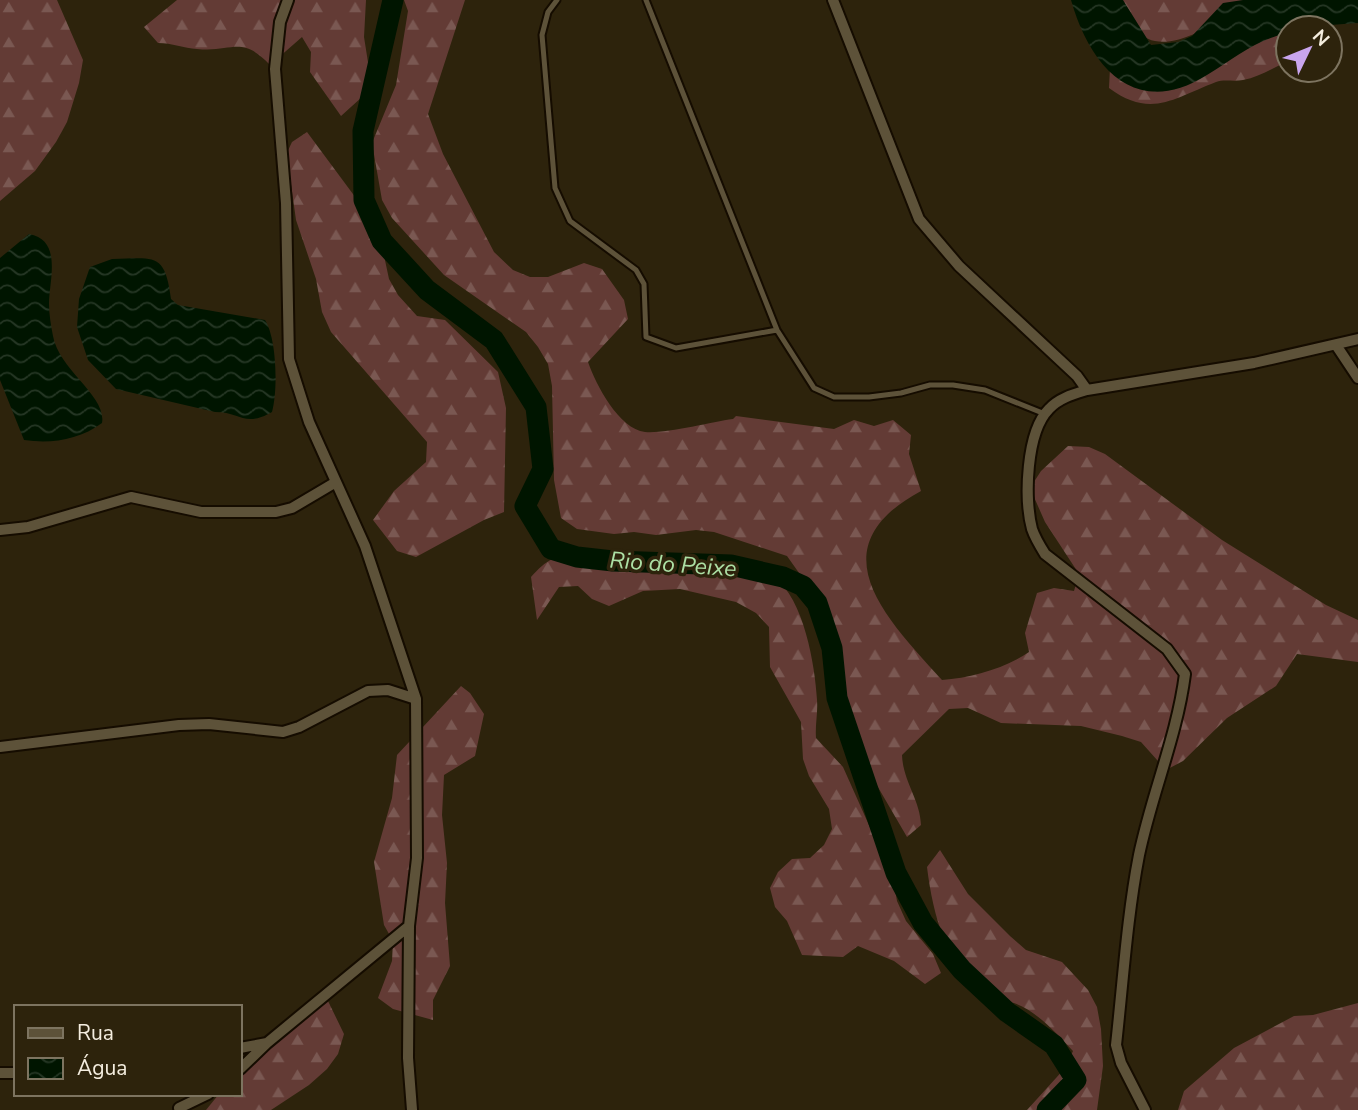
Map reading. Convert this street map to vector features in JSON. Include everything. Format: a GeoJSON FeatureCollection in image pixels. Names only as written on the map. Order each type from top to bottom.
{"type":"FeatureCollection","features":[{"type":"Feature","properties":{"kind":"street"},"geometry":{"type":"LineString","coordinates":[[288,0],[280,22],[275,69],[286,203],[286,343],[309,422],[365,546],[416,699],[417,858],[409,926],[408,1058],[412,1110]]}},
{"type":"Feature","properties":{"kind":"street"},"geometry":{"type":"LineString","coordinates":[[833,0],[919,219],[960,267],[1087,390]]}},
{"type":"Feature","properties":{"kind":"street"},"geometry":{"type":"LineString","coordinates":[[1145,1110],[1115,1045],[1139,857],[1161,763],[1173,738],[1185,674],[1178,661],[1160,642],[1045,554],[1033,533],[1029,515],[1029,464],[1040,421],[1066,397],[1087,390],[1254,363],[1358,339]]}},
{"type":"Feature","properties":{"kind":"street"},"geometry":{"type":"LineString","coordinates":[[1336,345],[1358,378]]}},
{"type":"Feature","properties":{"kind":"street"},"geometry":{"type":"LineString","coordinates":[[0,530],[28,527],[131,497],[201,512],[276,512],[292,508],[336,482]]}},
{"type":"Feature","properties":{"kind":"street"},"geometry":{"type":"LineString","coordinates":[[0,747],[179,725],[209,724],[283,732],[299,727],[368,691],[388,690],[416,699]]}},
{"type":"Feature","properties":{"kind":"street"},"geometry":{"type":"LineString","coordinates":[[242,1067],[267,1043],[409,926]]}},
{"type":"Feature","properties":{"kind":"street"},"geometry":{"type":"LineString","coordinates":[[242,1048],[267,1043]]}},
{"type":"Feature","properties":{"kind":"street"},"geometry":{"type":"LineString","coordinates":[[179,1108],[204,1096]]}},
{"type":"Feature","properties":{"kind":"lane"},"geometry":{"type":"LineString","coordinates":[[557,0],[548,12],[542,35],[555,188],[570,221],[636,270],[644,284],[646,337],[676,348],[777,330]]}},
{"type":"Feature","properties":{"kind":"lane"},"geometry":{"type":"LineString","coordinates":[[646,0],[777,330],[814,388],[834,397],[869,397],[901,393],[930,385],[953,385],[985,390],[1045,414]]}},
{"type":"Feature","properties":{"kind":"green space"},"geometry":{"type":"Polygon","coordinates":[[[0,0],[57,0],[83,60],[67,122],[56,142],[35,171],[0,201],[0,0]]]}},
{"type":"Feature","properties":{"kind":"green space"},"geometry":{"type":"Polygon","coordinates":[[[177,0],[286,0],[291,3],[294,0],[366,0],[364,37],[370,75],[362,97],[341,116],[310,72],[311,52],[302,37],[270,65],[243,47],[209,50],[158,43],[144,27],[177,0]]]}},
{"type":"Feature","properties":{"kind":"green space"},"geometry":{"type":"Polygon","coordinates":[[[404,0],[465,0],[428,114],[443,154],[494,252],[513,270],[530,277],[548,277],[584,263],[602,269],[624,300],[628,319],[588,362],[603,393],[626,423],[635,429],[654,432],[733,419],[736,416],[834,429],[854,420],[874,426],[893,420],[911,435],[909,454],[921,491],[889,513],[872,536],[866,560],[871,584],[883,608],[942,680],[988,671],[1029,652],[1025,633],[1037,593],[1054,588],[1074,591],[1079,574],[1045,522],[1030,488],[1041,471],[1068,446],[1089,447],[1105,454],[1222,540],[1326,605],[1358,620],[1358,662],[1297,654],[1276,686],[1227,718],[1183,761],[1166,770],[1141,742],[1122,736],[1081,726],[1001,723],[968,708],[949,709],[902,755],[921,825],[907,837],[868,770],[853,733],[831,618],[787,556],[714,532],[696,530],[656,535],[634,532],[614,534],[577,529],[561,518],[554,480],[552,386],[548,364],[526,332],[444,275],[392,218],[382,200],[372,143],[396,85],[408,11],[404,0]]]}},
{"type":"Feature","properties":{"kind":"green space"},"geometry":{"type":"Polygon","coordinates":[[[1109,0],[1313,0],[1321,14],[1274,14],[1274,68],[1243,80],[1216,82],[1175,99],[1150,104],[1124,97],[1109,88],[1110,68],[1168,63],[1199,32],[1168,41],[1156,41],[1146,38],[1129,24],[1109,0]]]}},
{"type":"Feature","properties":{"kind":"green space"},"geometry":{"type":"Polygon","coordinates":[[[307,132],[367,213],[383,251],[389,279],[398,295],[417,316],[445,320],[498,372],[506,408],[504,512],[416,557],[397,551],[373,520],[394,491],[426,462],[427,442],[331,332],[322,312],[316,279],[296,220],[290,177],[284,159],[292,142],[307,132]]]}},
{"type":"Feature","properties":{"kind":"green space"},"geometry":{"type":"Polygon","coordinates":[[[579,553],[654,553],[717,560],[765,572],[784,587],[800,616],[814,669],[817,700],[816,738],[843,767],[893,879],[897,901],[906,921],[933,954],[941,973],[925,984],[894,961],[858,946],[843,957],[802,955],[787,921],[775,907],[770,888],[778,872],[792,859],[810,858],[824,845],[832,829],[829,809],[809,776],[803,759],[801,722],[770,667],[769,627],[756,613],[736,602],[680,589],[643,591],[609,606],[592,599],[578,586],[559,587],[537,620],[531,577],[552,559],[579,553]]]}},
{"type":"Feature","properties":{"kind":"green space"},"geometry":{"type":"Polygon","coordinates":[[[461,686],[470,693],[484,714],[475,756],[444,775],[442,815],[447,863],[445,903],[450,966],[433,1000],[433,1020],[393,1009],[378,998],[392,961],[393,941],[384,925],[374,862],[392,798],[397,755],[461,686]]]}},
{"type":"Feature","properties":{"kind":"green space"},"geometry":{"type":"Polygon","coordinates":[[[940,850],[968,894],[1010,936],[1026,950],[1062,962],[1088,990],[1097,1007],[1101,1029],[1103,1066],[1097,1110],[1027,1110],[1066,1067],[1073,1051],[1031,1011],[1014,1003],[995,1000],[977,987],[953,958],[938,923],[927,867],[940,850]]]}},
{"type":"Feature","properties":{"kind":"green space"},"geometry":{"type":"Polygon","coordinates":[[[328,1001],[344,1034],[338,1054],[327,1069],[309,1085],[271,1110],[206,1110],[217,1096],[242,1096],[242,1070],[312,1010],[328,1001]]]}},
{"type":"Feature","properties":{"kind":"green space"},"geometry":{"type":"Polygon","coordinates":[[[1358,1003],[1358,1110],[1178,1110],[1184,1091],[1234,1048],[1294,1016],[1313,1015],[1358,1003]]]}},
{"type":"Feature","properties":{"kind":"water"},"geometry":{"type":"Polygon","coordinates":[[[1071,0],[1123,0],[1151,45],[1178,42],[1192,36],[1223,3],[1243,0],[1358,0],[1358,23],[1344,24],[1344,14],[1274,14],[1274,37],[1255,45],[1207,75],[1181,87],[1158,92],[1137,89],[1119,80],[1103,65],[1079,24],[1071,0]]]}},
{"type":"Feature","properties":{"kind":"water"},"geometry":{"type":"Polygon","coordinates":[[[29,234],[40,238],[50,253],[52,273],[49,312],[57,348],[102,413],[102,423],[93,429],[54,441],[24,440],[0,380],[0,258],[29,234]]]}},
{"type":"Feature","properties":{"kind":"water"},"geometry":{"type":"Polygon","coordinates":[[[112,259],[148,259],[161,265],[169,284],[171,299],[178,305],[265,320],[272,339],[275,365],[272,412],[263,417],[249,419],[116,389],[88,360],[77,327],[79,299],[90,267],[112,259]]]}},
{"type":"Feature","properties":{"kind":"waterway","name":"Rio do Peixe"},"geometry":{"type":"LineString","coordinates":[[393,0],[363,131],[364,200],[382,241],[427,290],[494,340],[536,407],[543,469],[525,506],[551,549],[577,557],[613,561],[731,565],[783,577],[803,586],[817,603],[832,648],[837,698],[896,873],[923,923],[962,970],[1007,1012],[1054,1045],[1076,1080],[1047,1110]]}}]}
